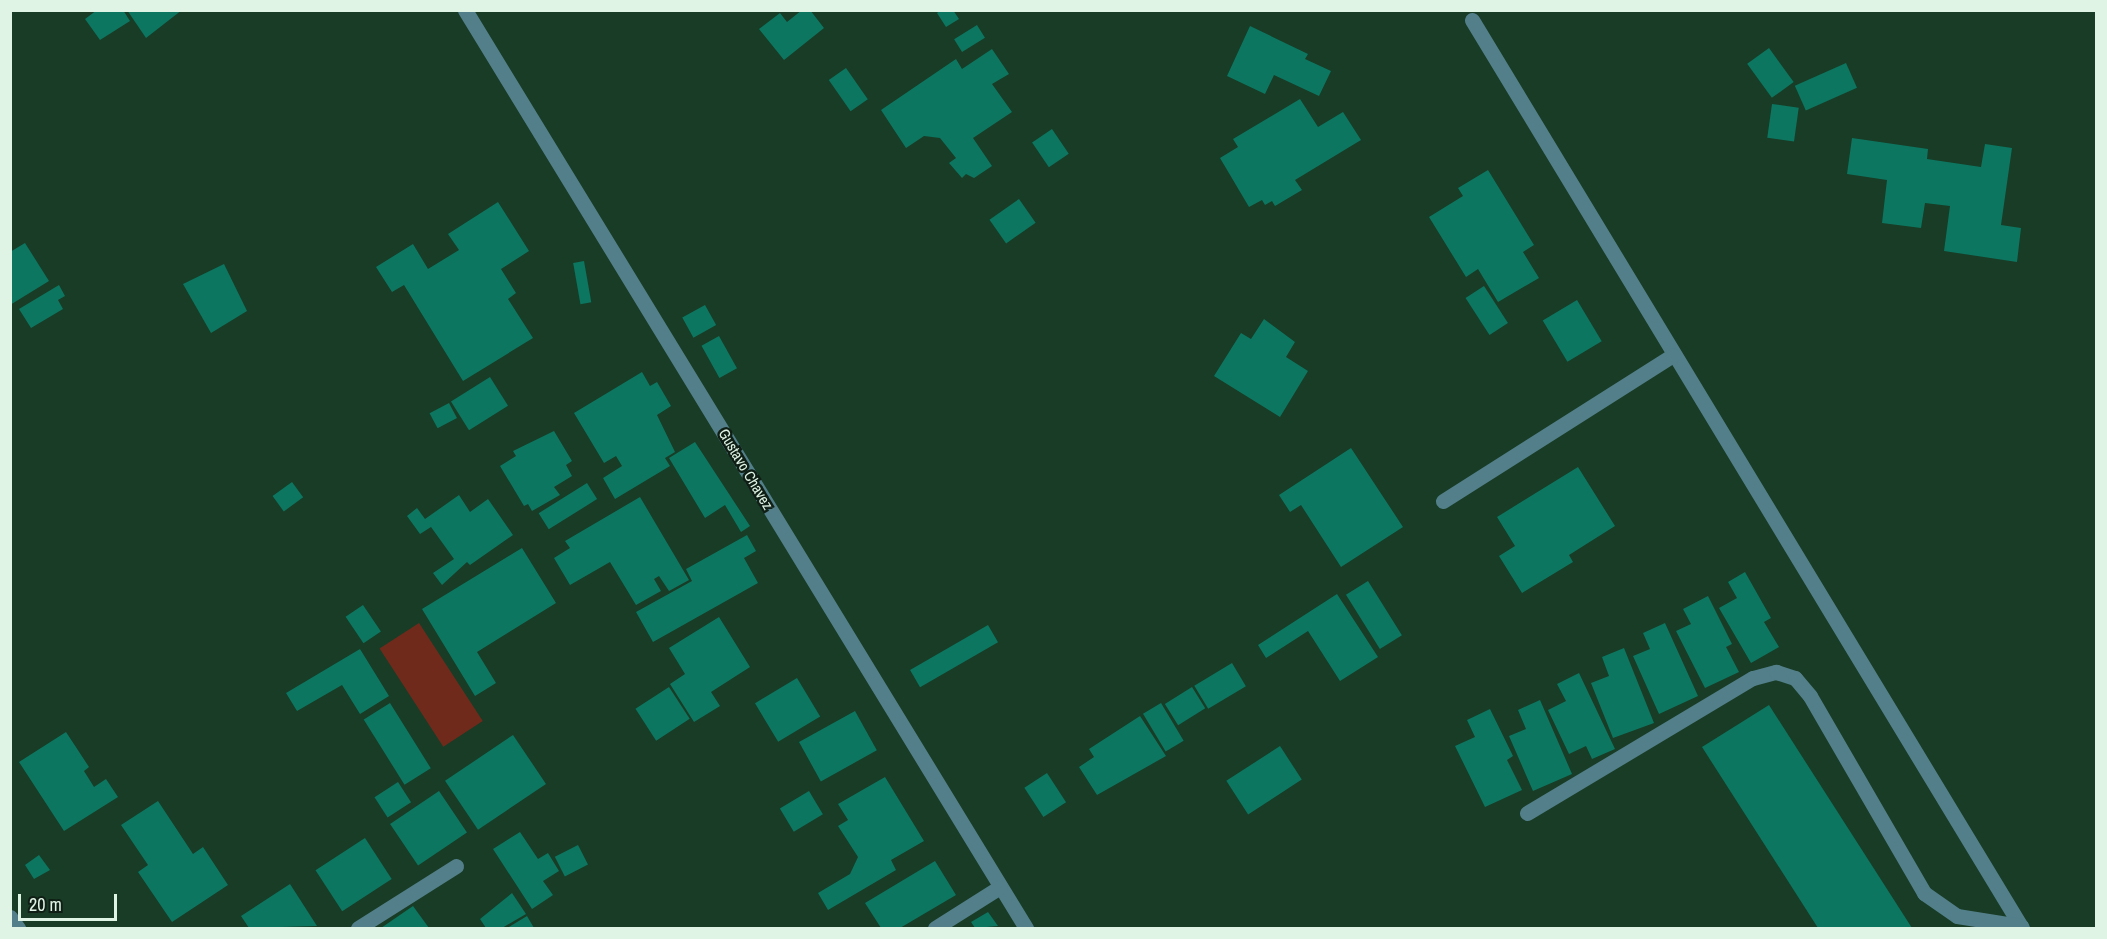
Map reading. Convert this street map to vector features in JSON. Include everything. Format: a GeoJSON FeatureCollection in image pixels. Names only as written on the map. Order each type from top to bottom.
{"type":"FeatureCollection","features":[{"type":"Feature","properties":{"kind":"street","name":"Gustavo Chavez"},"geometry":{"type":"LineString","coordinates":[[465,10],[1026,928]]}},
{"type":"Feature","properties":{"kind":"street"},"geometry":{"type":"LineString","coordinates":[[1472,20],[1673,355],[2022,927]]}},
{"type":"Feature","properties":{"kind":"street"},"geometry":{"type":"LineString","coordinates":[[1443,501],[1673,355]]}},
{"type":"Feature","properties":{"kind":"street"},"geometry":{"type":"LineString","coordinates":[[1527,813],[1753,678],[1776,672],[1795,678],[1810,696],[1924,893],[1958,916],[2022,927]]}},
{"type":"Feature","properties":{"kind":"street"},"geometry":{"type":"LineString","coordinates":[[358,928],[456,866]]}},
{"type":"Feature","properties":{"kind":"street"},"geometry":{"type":"LineString","coordinates":[[935,928],[1000,887]]}},
{"type":"Feature","properties":{"kind":"street"},"geometry":{"type":"LineString","coordinates":[[10,917],[18,928]]}},
{"type":"Feature","properties":{"kind":"shaded area"},"geometry":{"type":"Polygon","coordinates":[[[419,623],[483,721],[443,747],[380,649],[419,623]]]}},
{"type":"Feature","properties":{"kind":"building"},"geometry":{"type":"Polygon","coordinates":[[[97,10],[123,10],[130,21],[100,40],[85,19],[97,10]]]}},
{"type":"Feature","properties":{"kind":"building"},"geometry":{"type":"Polygon","coordinates":[[[127,10],[182,10],[146,38],[127,10]]]}},
{"type":"Feature","properties":{"kind":"building"},"geometry":{"type":"Polygon","coordinates":[[[802,10],[810,10],[824,28],[784,60],[759,29],[780,13],[787,22],[802,10]]]}},
{"type":"Feature","properties":{"kind":"building"},"geometry":{"type":"Polygon","coordinates":[[[941,10],[953,10],[959,19],[946,27],[937,13],[941,10]]]}},
{"type":"Feature","properties":{"kind":"building"},"geometry":{"type":"Polygon","coordinates":[[[977,25],[985,38],[962,52],[954,39],[977,25]]]}},
{"type":"Feature","properties":{"kind":"building"},"geometry":{"type":"Polygon","coordinates":[[[1250,26],[1308,54],[1305,59],[1331,71],[1319,96],[1274,75],[1265,94],[1227,76],[1250,26]]]}},
{"type":"Feature","properties":{"kind":"building"},"geometry":{"type":"Polygon","coordinates":[[[1769,48],[1794,82],[1772,98],[1747,64],[1769,48]]]}},
{"type":"Feature","properties":{"kind":"building"},"geometry":{"type":"Polygon","coordinates":[[[992,49],[1009,74],[992,84],[1012,112],[973,138],[992,166],[974,178],[966,174],[962,178],[949,163],[956,158],[940,138],[924,136],[906,148],[881,110],[956,59],[962,69],[992,49]]]}},
{"type":"Feature","properties":{"kind":"building"},"geometry":{"type":"Polygon","coordinates":[[[1846,63],[1857,88],[1806,110],[1795,86],[1846,63]]]}},
{"type":"Feature","properties":{"kind":"building"},"geometry":{"type":"Polygon","coordinates":[[[846,68],[868,99],[851,111],[829,80],[846,68]]]}},
{"type":"Feature","properties":{"kind":"building"},"geometry":{"type":"Polygon","coordinates":[[[1300,99],[1318,127],[1343,112],[1361,140],[1295,180],[1302,190],[1275,206],[1272,201],[1265,205],[1262,200],[1249,207],[1220,158],[1238,147],[1233,139],[1300,99]]]}},
{"type":"Feature","properties":{"kind":"building"},"geometry":{"type":"Polygon","coordinates":[[[1772,104],[1799,108],[1794,141],[1767,138],[1772,104]]]}},
{"type":"Feature","properties":{"kind":"building"},"geometry":{"type":"Polygon","coordinates":[[[1052,129],[1069,154],[1049,167],[1032,142],[1052,129]]]}},
{"type":"Feature","properties":{"kind":"building"},"geometry":{"type":"Polygon","coordinates":[[[1852,138],[1928,149],[1927,159],[1981,167],[1985,144],[2012,148],[2001,225],[2021,228],[2017,262],[1944,251],[1950,206],[1925,203],[1921,228],[1882,223],[1887,180],[1847,174],[1852,138]]]}},
{"type":"Feature","properties":{"kind":"building"},"geometry":{"type":"Polygon","coordinates":[[[1488,170],[1534,245],[1523,252],[1539,278],[1498,302],[1478,269],[1466,277],[1429,217],[1463,196],[1458,188],[1488,170]]]}},
{"type":"Feature","properties":{"kind":"building"},"geometry":{"type":"Polygon","coordinates":[[[1019,199],[1036,223],[1006,243],[990,220],[1019,199]]]}},
{"type":"Feature","properties":{"kind":"building"},"geometry":{"type":"Polygon","coordinates":[[[498,202],[529,251],[501,269],[516,293],[508,299],[533,338],[463,381],[404,285],[392,292],[376,267],[413,244],[428,269],[459,250],[448,234],[498,202]]]}},
{"type":"Feature","properties":{"kind":"building"},"geometry":{"type":"Polygon","coordinates":[[[25,243],[49,281],[10,305],[10,252],[25,243]]]}},
{"type":"Feature","properties":{"kind":"building"},"geometry":{"type":"Polygon","coordinates":[[[584,261],[591,302],[580,304],[573,263],[584,261]]]}},
{"type":"Feature","properties":{"kind":"building"},"geometry":{"type":"Polygon","coordinates":[[[224,264],[247,311],[211,333],[183,284],[224,264]]]}},
{"type":"Feature","properties":{"kind":"building"},"geometry":{"type":"Polygon","coordinates":[[[59,285],[65,296],[58,300],[63,309],[31,328],[19,309],[59,285]]]}},
{"type":"Feature","properties":{"kind":"building"},"geometry":{"type":"Polygon","coordinates":[[[1484,286],[1508,323],[1490,335],[1466,298],[1484,286]]]}},
{"type":"Feature","properties":{"kind":"building"},"geometry":{"type":"Polygon","coordinates":[[[1577,300],[1602,341],[1567,362],[1543,321],[1577,300]]]}},
{"type":"Feature","properties":{"kind":"building"},"geometry":{"type":"Polygon","coordinates":[[[705,305],[716,325],[693,338],[682,318],[705,305]]]}},
{"type":"Feature","properties":{"kind":"building"},"geometry":{"type":"Polygon","coordinates":[[[1264,319],[1295,342],[1286,357],[1308,371],[1280,417],[1214,376],[1241,333],[1251,339],[1264,319]]]}},
{"type":"Feature","properties":{"kind":"building"},"geometry":{"type":"Polygon","coordinates":[[[719,336],[737,368],[719,378],[702,346],[719,336]]]}},
{"type":"Feature","properties":{"kind":"building"},"geometry":{"type":"Polygon","coordinates":[[[642,372],[650,386],[657,382],[671,406],[657,415],[675,452],[665,458],[670,466],[615,499],[603,478],[622,466],[616,456],[604,463],[574,413],[642,372]]]}},
{"type":"Feature","properties":{"kind":"building"},"geometry":{"type":"Polygon","coordinates":[[[490,377],[508,406],[469,430],[451,401],[490,377]]]}},
{"type":"Feature","properties":{"kind":"building"},"geometry":{"type":"Polygon","coordinates":[[[449,403],[457,418],[438,428],[430,413],[449,403]]]}},
{"type":"Feature","properties":{"kind":"building"},"geometry":{"type":"Polygon","coordinates":[[[554,431],[572,461],[566,465],[572,476],[554,487],[560,495],[532,511],[528,504],[524,506],[500,466],[516,456],[513,451],[554,431]]]}},
{"type":"Feature","properties":{"kind":"building"},"geometry":{"type":"Polygon","coordinates":[[[695,442],[750,526],[741,532],[725,505],[705,518],[669,458],[695,442]]]}},
{"type":"Feature","properties":{"kind":"building"},"geometry":{"type":"Polygon","coordinates":[[[1351,448],[1403,527],[1341,567],[1301,505],[1290,512],[1279,495],[1351,448]]]}},
{"type":"Feature","properties":{"kind":"building"},"geometry":{"type":"Polygon","coordinates":[[[1578,467],[1615,526],[1569,555],[1573,562],[1522,593],[1499,556],[1515,546],[1497,517],[1578,467]]]}},
{"type":"Feature","properties":{"kind":"building"},"geometry":{"type":"Polygon","coordinates":[[[292,482],[303,497],[284,511],[273,496],[292,482]]]}},
{"type":"Feature","properties":{"kind":"building"},"geometry":{"type":"Polygon","coordinates":[[[587,483],[597,499],[549,529],[539,513],[587,483]]]}},
{"type":"Feature","properties":{"kind":"building"},"geometry":{"type":"Polygon","coordinates":[[[459,495],[470,512],[488,499],[513,535],[470,565],[467,562],[442,585],[433,573],[454,559],[431,527],[420,534],[407,516],[417,508],[425,519],[459,495]]]}},
{"type":"Feature","properties":{"kind":"building"},"geometry":{"type":"Polygon","coordinates":[[[640,497],[689,580],[669,591],[659,576],[654,579],[661,591],[636,605],[610,562],[570,585],[554,558],[570,548],[565,541],[640,497]]]}},
{"type":"Feature","properties":{"kind":"building"},"geometry":{"type":"Polygon","coordinates":[[[747,535],[756,551],[744,558],[758,583],[653,642],[636,612],[692,581],[686,569],[747,535]]]}},
{"type":"Feature","properties":{"kind":"building"},"geometry":{"type":"Polygon","coordinates":[[[522,548],[556,603],[477,652],[496,683],[475,696],[422,609],[522,548]]]}},
{"type":"Feature","properties":{"kind":"building"},"geometry":{"type":"Polygon","coordinates":[[[1745,572],[1771,618],[1764,622],[1779,647],[1751,663],[1719,608],[1737,598],[1728,582],[1745,572]]]}},
{"type":"Feature","properties":{"kind":"building"},"geometry":{"type":"Polygon","coordinates":[[[1368,581],[1402,635],[1380,649],[1346,595],[1368,581]]]}},
{"type":"Feature","properties":{"kind":"building"},"geometry":{"type":"Polygon","coordinates":[[[1337,594],[1378,657],[1340,681],[1308,631],[1266,658],[1258,645],[1337,594]]]}},
{"type":"Feature","properties":{"kind":"building"},"geometry":{"type":"Polygon","coordinates":[[[1708,596],[1732,644],[1726,647],[1739,672],[1705,688],[1676,631],[1691,624],[1683,609],[1708,596]]]}},
{"type":"Feature","properties":{"kind":"building"},"geometry":{"type":"Polygon","coordinates":[[[363,605],[381,632],[363,643],[346,617],[363,605]]]}},
{"type":"Feature","properties":{"kind":"building"},"geometry":{"type":"Polygon","coordinates":[[[719,617],[750,667],[711,692],[720,706],[694,722],[670,684],[685,674],[669,648],[719,617]]]}},
{"type":"Feature","properties":{"kind":"building"},"geometry":{"type":"Polygon","coordinates":[[[1665,623],[1698,696],[1659,714],[1633,656],[1650,649],[1643,633],[1665,623]]]}},
{"type":"Feature","properties":{"kind":"building"},"geometry":{"type":"Polygon","coordinates":[[[988,625],[998,642],[920,687],[910,670],[988,625]]]}},
{"type":"Feature","properties":{"kind":"building"},"geometry":{"type":"Polygon","coordinates":[[[1624,648],[1654,723],[1613,738],[1591,683],[1609,676],[1602,657],[1624,648]]]}},
{"type":"Feature","properties":{"kind":"building"},"geometry":{"type":"Polygon","coordinates":[[[360,649],[389,696],[360,714],[342,685],[297,711],[286,693],[360,649]]]}},
{"type":"Feature","properties":{"kind":"building"},"geometry":{"type":"Polygon","coordinates":[[[1232,663],[1246,686],[1208,709],[1194,686],[1232,663]]]}},
{"type":"Feature","properties":{"kind":"building"},"geometry":{"type":"Polygon","coordinates":[[[1579,673],[1615,749],[1592,759],[1586,746],[1569,754],[1548,710],[1566,701],[1557,684],[1579,673]]]}},
{"type":"Feature","properties":{"kind":"building"},"geometry":{"type":"Polygon","coordinates":[[[797,678],[820,717],[778,742],[755,703],[797,678]]]}},
{"type":"Feature","properties":{"kind":"building"},"geometry":{"type":"Polygon","coordinates":[[[669,687],[690,719],[656,741],[635,709],[669,687]]]}},
{"type":"Feature","properties":{"kind":"building"},"geometry":{"type":"Polygon","coordinates":[[[1192,687],[1205,708],[1178,725],[1165,704],[1192,687]]]}},
{"type":"Feature","properties":{"kind":"building"},"geometry":{"type":"Polygon","coordinates":[[[1540,700],[1572,774],[1533,791],[1509,736],[1526,729],[1518,710],[1540,700]]]}},
{"type":"Feature","properties":{"kind":"building"},"geometry":{"type":"Polygon","coordinates":[[[390,703],[431,768],[405,785],[364,719],[390,703]]]}},
{"type":"Feature","properties":{"kind":"building"},"geometry":{"type":"Polygon","coordinates":[[[1161,703],[1184,741],[1166,752],[1143,714],[1161,703]]]}},
{"type":"Feature","properties":{"kind":"building"},"geometry":{"type":"Polygon","coordinates":[[[1769,705],[1912,928],[1818,928],[1702,747],[1769,705]]]}},
{"type":"Feature","properties":{"kind":"building"},"geometry":{"type":"Polygon","coordinates":[[[1490,709],[1513,756],[1507,760],[1522,790],[1485,807],[1455,746],[1475,737],[1467,720],[1490,709]]]}},
{"type":"Feature","properties":{"kind":"building"},"geometry":{"type":"Polygon","coordinates":[[[855,711],[877,750],[821,781],[799,742],[855,711]]]}},
{"type":"Feature","properties":{"kind":"building"},"geometry":{"type":"Polygon","coordinates":[[[1140,716],[1166,756],[1097,795],[1079,767],[1094,757],[1089,749],[1140,716]]]}},
{"type":"Feature","properties":{"kind":"building"},"geometry":{"type":"Polygon","coordinates":[[[66,732],[89,767],[84,771],[94,787],[106,779],[118,797],[64,831],[19,762],[66,732]]]}},
{"type":"Feature","properties":{"kind":"building"},"geometry":{"type":"Polygon","coordinates":[[[513,735],[546,784],[478,830],[445,781],[513,735]]]}},
{"type":"Feature","properties":{"kind":"building"},"geometry":{"type":"Polygon","coordinates":[[[1280,746],[1302,780],[1248,814],[1226,781],[1280,746]]]}},
{"type":"Feature","properties":{"kind":"building"},"geometry":{"type":"Polygon","coordinates":[[[1047,773],[1066,802],[1043,817],[1024,788],[1047,773]]]}},
{"type":"Feature","properties":{"kind":"building"},"geometry":{"type":"Polygon","coordinates":[[[885,777],[924,841],[891,860],[896,870],[828,910],[818,893],[850,874],[858,857],[838,826],[848,820],[838,804],[885,777]]]}},
{"type":"Feature","properties":{"kind":"building"},"geometry":{"type":"Polygon","coordinates":[[[398,782],[411,802],[388,817],[375,797],[398,782]]]}},
{"type":"Feature","properties":{"kind":"building"},"geometry":{"type":"Polygon","coordinates":[[[439,791],[467,832],[418,865],[390,824],[439,791]]]}},
{"type":"Feature","properties":{"kind":"building"},"geometry":{"type":"Polygon","coordinates":[[[809,791],[823,814],[794,832],[780,809],[809,791]]]}},
{"type":"Feature","properties":{"kind":"building"},"geometry":{"type":"Polygon","coordinates":[[[158,801],[193,854],[203,847],[228,885],[172,922],[138,872],[148,865],[121,825],[158,801]]]}},
{"type":"Feature","properties":{"kind":"building"},"geometry":{"type":"Polygon","coordinates":[[[520,832],[538,859],[548,853],[559,871],[543,881],[553,895],[532,909],[493,849],[520,832]]]}},
{"type":"Feature","properties":{"kind":"building"},"geometry":{"type":"Polygon","coordinates":[[[365,838],[392,879],[342,911],[316,870],[365,838]]]}},
{"type":"Feature","properties":{"kind":"building"},"geometry":{"type":"Polygon","coordinates":[[[578,845],[588,865],[565,876],[555,857],[578,845]]]}},
{"type":"Feature","properties":{"kind":"building"},"geometry":{"type":"Polygon","coordinates":[[[39,855],[50,870],[34,879],[25,865],[39,855]]]}},
{"type":"Feature","properties":{"kind":"building"},"geometry":{"type":"Polygon","coordinates":[[[935,861],[956,895],[900,928],[881,928],[865,903],[935,861]]]}},
{"type":"Feature","properties":{"kind":"building"},"geometry":{"type":"Polygon","coordinates":[[[290,884],[317,926],[249,928],[241,916],[290,884]]]}},
{"type":"Feature","properties":{"kind":"building"},"geometry":{"type":"Polygon","coordinates":[[[512,893],[526,914],[502,928],[486,928],[480,919],[512,893]]]}},
{"type":"Feature","properties":{"kind":"building"},"geometry":{"type":"Polygon","coordinates":[[[413,906],[429,928],[381,928],[413,906]]]}},
{"type":"Feature","properties":{"kind":"building"},"geometry":{"type":"Polygon","coordinates":[[[988,912],[998,926],[975,928],[971,922],[988,912]]]}},
{"type":"Feature","properties":{"kind":"building"},"geometry":{"type":"Polygon","coordinates":[[[527,916],[534,928],[507,928],[527,916]]]}}]}
